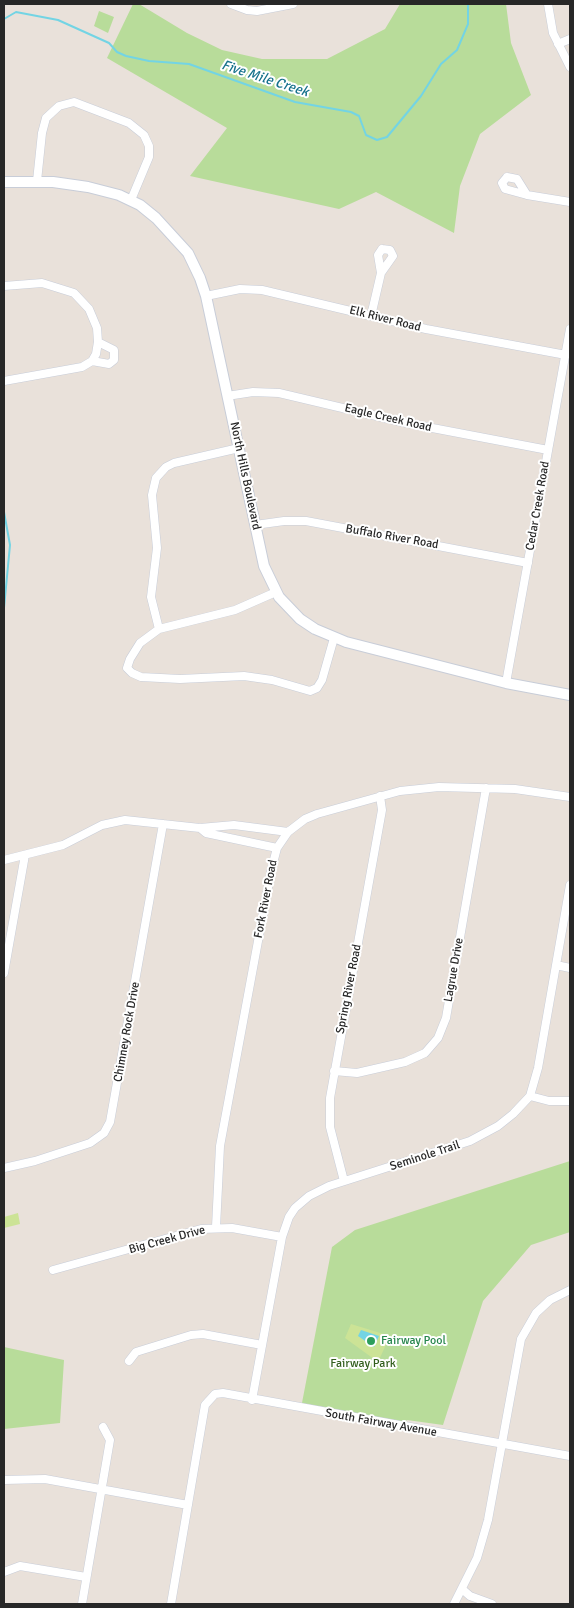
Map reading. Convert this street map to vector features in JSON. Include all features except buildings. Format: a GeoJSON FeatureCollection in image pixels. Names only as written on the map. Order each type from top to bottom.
{"type":"FeatureCollection","features":[{"type":"Feature","properties":{"kind":"street"},"geometry":{"type":"LineString","coordinates":[[231,4],[247,10],[293,4]]}},
{"type":"Feature","properties":{"kind":"street"},"geometry":{"type":"LineString","coordinates":[[548,4],[549,20],[558,44],[570,67]]}},
{"type":"Feature","properties":{"kind":"street"},"geometry":{"type":"LineString","coordinates":[[558,44],[570,39]]}},
{"type":"Feature","properties":{"kind":"street"},"geometry":{"type":"LineString","coordinates":[[37,181],[42,133],[46,118],[59,106],[74,102],[129,123],[144,135],[149,146],[149,157],[131,200]]}},
{"type":"Feature","properties":{"kind":"street","name":"North Hills Boulevard"},"geometry":{"type":"LineString","coordinates":[[4,182],[37,181],[88,187],[131,200],[160,221],[183,246],[194,263],[206,296],[264,566],[276,592],[306,624],[334,638],[506,683],[570,695]]}},
{"type":"Feature","properties":{"kind":"street"},"geometry":{"type":"LineString","coordinates":[[527,195],[570,202]]}},
{"type":"Feature","properties":{"kind":"street"},"geometry":{"type":"LineString","coordinates":[[371,316],[381,273]]}},
{"type":"Feature","properties":{"kind":"street"},"geometry":{"type":"LineString","coordinates":[[4,286],[42,284],[74,293],[89,308],[96,328],[98,342],[96,354],[92,361],[82,367],[4,381]]}},
{"type":"Feature","properties":{"kind":"street","name":"Elk River Road"},"geometry":{"type":"LineString","coordinates":[[206,296],[240,289],[262,290],[426,329],[566,355]]}},
{"type":"Feature","properties":{"kind":"street","name":"Cedar Creek Road"},"geometry":{"type":"LineString","coordinates":[[506,683],[570,329]]}},
{"type":"Feature","properties":{"kind":"street"},"geometry":{"type":"LineString","coordinates":[[92,361],[109,364],[114,360],[114,350],[98,342]]}},
{"type":"Feature","properties":{"kind":"street","name":"Eagle Creek Road"},"geometry":{"type":"LineString","coordinates":[[227,396],[253,392],[279,393],[406,423],[548,450]]}},
{"type":"Feature","properties":{"kind":"street"},"geometry":{"type":"LineString","coordinates":[[159,629],[151,598],[157,548],[152,495],[154,482],[160,472],[174,463],[239,448]]}},
{"type":"Feature","properties":{"kind":"street","name":"Buffalo River Road"},"geometry":{"type":"LineString","coordinates":[[256,525],[284,521],[306,521],[528,563]]}},
{"type":"Feature","properties":{"kind":"street"},"geometry":{"type":"LineString","coordinates":[[276,592],[235,610],[159,629],[144,638],[126,666],[132,673],[148,677],[244,676],[272,680],[310,691],[317,688],[322,680],[334,638]]}},
{"type":"Feature","properties":{"kind":"street","name":"Fork River Road"},"geometry":{"type":"LineString","coordinates":[[216,1227],[220,1146],[266,895],[277,848],[288,832],[305,819],[317,814],[380,796],[428,788],[516,789],[570,798]]}},
{"type":"Feature","properties":{"kind":"street","name":"Lagrue Drive"},"geometry":{"type":"LineString","coordinates":[[334,1071],[357,1073],[405,1062],[425,1053],[438,1038],[446,1018],[486,788]]}},
{"type":"Feature","properties":{"kind":"street","name":"Spring River Road"},"geometry":{"type":"LineString","coordinates":[[344,1181],[330,1128],[330,1098],[382,810],[380,796]]}},
{"type":"Feature","properties":{"kind":"street"},"geometry":{"type":"LineString","coordinates":[[4,860],[63,845],[113,822],[133,820],[200,828],[234,825],[288,832]]}},
{"type":"Feature","properties":{"kind":"street","name":"Chimney Rock Drive"},"geometry":{"type":"LineString","coordinates":[[4,1168],[35,1162],[90,1144],[104,1132],[110,1122],[163,824]]}},
{"type":"Feature","properties":{"kind":"street"},"geometry":{"type":"LineString","coordinates":[[200,828],[206,833],[277,848]]}},
{"type":"Feature","properties":{"kind":"street"},"geometry":{"type":"LineString","coordinates":[[4,973],[25,855]]}},
{"type":"Feature","properties":{"kind":"street","name":"Seminole Trail"},"geometry":{"type":"LineString","coordinates":[[252,1400],[282,1237],[289,1217],[300,1202],[319,1190],[344,1181],[470,1141],[498,1126],[513,1114],[530,1096],[538,1068],[570,885]]}},
{"type":"Feature","properties":{"kind":"street"},"geometry":{"type":"LineString","coordinates":[[556,965],[570,968]]}},
{"type":"Feature","properties":{"kind":"street"},"geometry":{"type":"LineString","coordinates":[[530,1096],[549,1101],[570,1101]]}},
{"type":"Feature","properties":{"kind":"street","name":"Big Creek Drive"},"geometry":{"type":"LineString","coordinates":[[53,1270],[187,1233],[216,1227],[282,1237]]}},
{"type":"Feature","properties":{"kind":"street"},"geometry":{"type":"LineString","coordinates":[[454,1604],[483,1541],[503,1444],[519,1345],[524,1330],[544,1305],[570,1290]]}},
{"type":"Feature","properties":{"kind":"street"},"geometry":{"type":"LineString","coordinates":[[129,1361],[136,1352],[191,1335],[203,1334],[262,1345]]}},
{"type":"Feature","properties":{"kind":"street","name":"South Fairway Avenue"},"geometry":{"type":"LineString","coordinates":[[188,1505],[206,1402],[215,1394],[570,1456]]}},
{"type":"Feature","properties":{"kind":"street"},"geometry":{"type":"LineString","coordinates":[[82,1604],[110,1440],[103,1427]]}},
{"type":"Feature","properties":{"kind":"street"},"geometry":{"type":"LineString","coordinates":[[4,1480],[44,1479],[188,1505],[171,1604]]}},
{"type":"Feature","properties":{"kind":"street"},"geometry":{"type":"LineString","coordinates":[[4,1572],[20,1566],[86,1577]]}},
{"type":"Feature","properties":{"kind":"street"},"geometry":{"type":"LineString","coordinates":[[462,1589],[470,1596],[492,1604]]}},
{"type":"Feature","properties":{"kind":"green space"},"geometry":{"type":"Polygon","coordinates":[[[133,4],[139,4],[187,33],[222,50],[262,59],[327,59],[385,29],[400,4],[506,4],[511,43],[531,95],[480,134],[460,186],[454,233],[376,192],[339,209],[190,176],[227,128],[107,58],[133,4]]]}},
{"type":"Feature","properties":{"kind":"green space"},"geometry":{"type":"Polygon","coordinates":[[[99,11],[114,17],[108,33],[94,26],[99,11]]]}},
{"type":"Feature","properties":{"kind":"green space","name":"Fairway Park"},"geometry":{"type":"Polygon","coordinates":[[[570,1161],[570,1232],[531,1245],[483,1301],[443,1425],[407,1420],[405,1428],[301,1408],[332,1247],[355,1230],[570,1161]]]}},
{"type":"Feature","properties":{"kind":"green space"},"geometry":{"type":"Polygon","coordinates":[[[18,1213],[20,1224],[4,1228],[4,1217],[18,1213]]]}},
{"type":"Feature","properties":{"kind":"green space"},"geometry":{"type":"Polygon","coordinates":[[[351,1324],[390,1336],[378,1362],[345,1338],[351,1324]]]}},
{"type":"Feature","properties":{"kind":"green space"},"geometry":{"type":"Polygon","coordinates":[[[4,1347],[64,1360],[60,1423],[4,1429],[4,1347]]]}},
{"type":"Feature","properties":{"kind":"water","name":"Fairway Pool"},"geometry":{"type":"Polygon","coordinates":[[[361,1330],[379,1336],[374,1347],[358,1336],[361,1330]]]}},
{"type":"Feature","properties":{"kind":"waterway","name":"Five Mile Creek"},"geometry":{"type":"LineString","coordinates":[[4,19],[16,12],[58,20],[109,43],[117,52],[126,56],[149,61],[189,64],[295,102],[351,112],[359,116],[366,135],[377,140],[387,137],[421,96],[441,64],[457,50],[468,24],[468,4]]}},
{"type":"Feature","properties":{"kind":"waterway","name":"Five Mile Creek"},"geometry":{"type":"LineString","coordinates":[[4,512],[10,545],[4,608]]}},
{"type":"Feature","properties":{"kind":"place","name":"Fairway Pool"},"geometry":{"type":"Point","coordinates":[371,1341]}}]}
